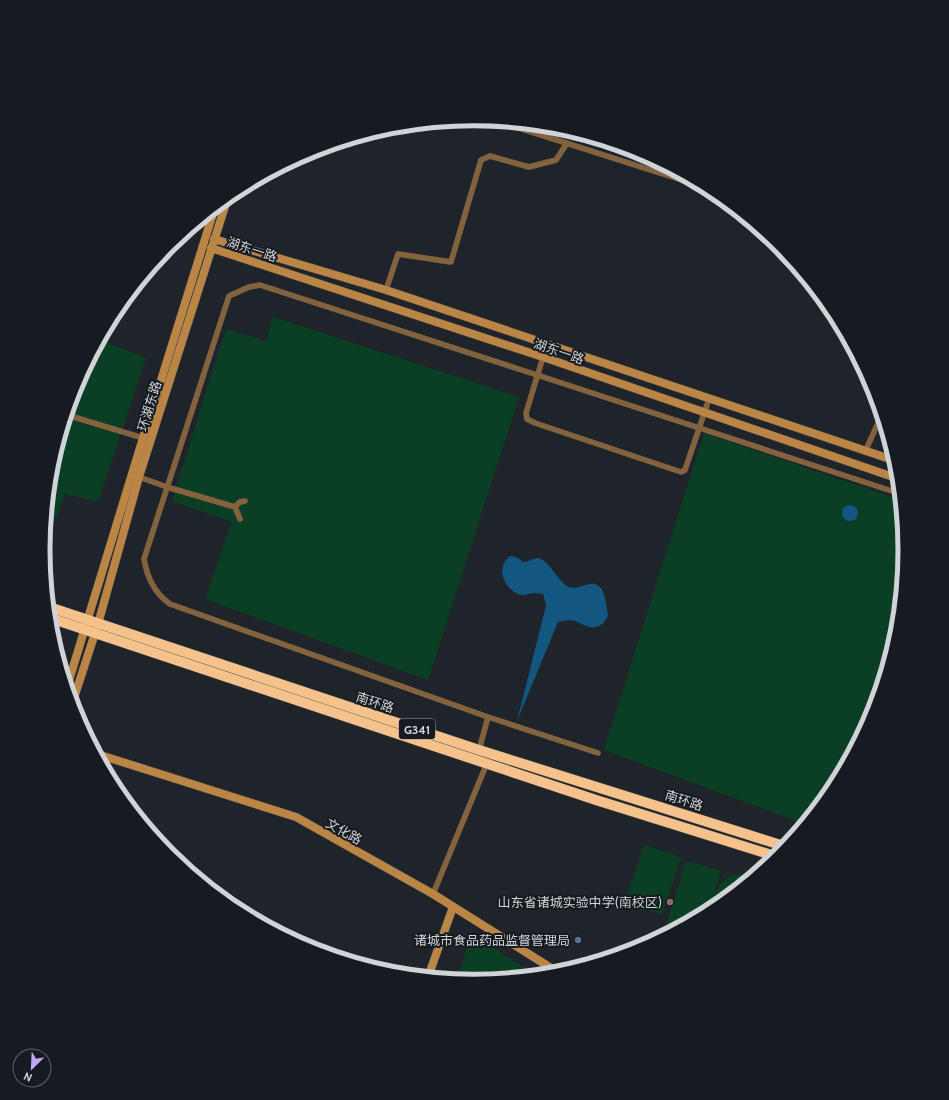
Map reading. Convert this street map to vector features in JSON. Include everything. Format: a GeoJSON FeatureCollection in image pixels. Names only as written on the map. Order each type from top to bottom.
{"type":"FeatureCollection","features":[{"type":"Feature","properties":{"kind":"highway","name":"南环路"},"geometry":{"type":"LineString","coordinates":[[55,610],[92,627],[487,763],[596,800],[770,855]]}},
{"type":"Feature","properties":{"kind":"highway","name":"南环路"},"geometry":{"type":"LineString","coordinates":[[56,619],[92,627],[781,844]]}},
{"type":"Feature","properties":{"kind":"main road","name":"环湖东路"},"geometry":{"type":"LineString","coordinates":[[92,627],[225,207]]}},
{"type":"Feature","properties":{"kind":"main road","name":"环湖东路"},"geometry":{"type":"LineString","coordinates":[[92,627],[143,438],[212,216]]}},
{"type":"Feature","properties":{"kind":"main road","name":"湖东一路"},"geometry":{"type":"LineString","coordinates":[[214,239],[386,290],[889,460]]}},
{"type":"Feature","properties":{"kind":"main road","name":"湖东一路"},"geometry":{"type":"LineString","coordinates":[[211,248],[543,358],[892,477]]}},
{"type":"Feature","properties":{"kind":"main road"},"geometry":{"type":"LineString","coordinates":[[70,679],[92,627]]}},
{"type":"Feature","properties":{"kind":"main road"},"geometry":{"type":"LineString","coordinates":[[75,692],[92,627]]}},
{"type":"Feature","properties":{"kind":"main road","name":"文化路"},"geometry":{"type":"LineString","coordinates":[[104,756],[296,817],[433,894],[550,967]]}},
{"type":"Feature","properties":{"kind":"main road"},"geometry":{"type":"LineString","coordinates":[[430,972],[453,907]]}},
{"type":"Feature","properties":{"kind":"street"},"geometry":{"type":"LineString","coordinates":[[519,128],[685,181]]}},
{"type":"Feature","properties":{"kind":"street"},"geometry":{"type":"LineString","coordinates":[[386,290],[398,254],[451,262],[481,160],[490,156],[529,167],[556,160],[567,143]]}},
{"type":"Feature","properties":{"kind":"street"},"geometry":{"type":"LineString","coordinates":[[598,753],[488,717],[170,604],[155,590],[149,580],[144,559],[229,296],[249,287],[260,285],[895,492]]}},
{"type":"Feature","properties":{"kind":"street"},"geometry":{"type":"LineString","coordinates":[[547,344],[526,413],[526,420],[542,426],[681,472],[685,470],[709,399]]}},
{"type":"Feature","properties":{"kind":"street"},"geometry":{"type":"LineString","coordinates":[[72,417],[143,438]]}},
{"type":"Feature","properties":{"kind":"street"},"geometry":{"type":"LineString","coordinates":[[865,452],[879,422]]}},
{"type":"Feature","properties":{"kind":"street"},"geometry":{"type":"LineString","coordinates":[[139,478],[235,507],[240,516],[240,520]]}},
{"type":"Feature","properties":{"kind":"street"},"geometry":{"type":"LineString","coordinates":[[235,507],[240,502],[245,501]]}},
{"type":"Feature","properties":{"kind":"street"},"geometry":{"type":"LineString","coordinates":[[479,750],[488,717]]}},
{"type":"Feature","properties":{"kind":"street"},"geometry":{"type":"LineString","coordinates":[[433,894],[487,763]]}},
{"type":"Feature","properties":{"kind":"green space"},"geometry":{"type":"Polygon","coordinates":[[[273,317],[519,397],[428,680],[205,599],[232,522],[172,501],[226,329],[266,341],[273,317]]]}},
{"type":"Feature","properties":{"kind":"green space"},"geometry":{"type":"Polygon","coordinates":[[[105,342],[146,358],[98,502],[65,494],[57,516],[51,518],[58,467],[64,440],[82,388],[105,342]]]}},
{"type":"Feature","properties":{"kind":"green space"},"geometry":{"type":"Polygon","coordinates":[[[704,433],[895,498],[899,550],[898,578],[891,633],[885,660],[867,712],[855,738],[827,786],[800,822],[604,750],[704,433]]]}},
{"type":"Feature","properties":{"kind":"green space"},"geometry":{"type":"Polygon","coordinates":[[[644,845],[681,857],[662,915],[625,903],[644,845]]]}},
{"type":"Feature","properties":{"kind":"green space"},"geometry":{"type":"Polygon","coordinates":[[[686,861],[721,871],[711,902],[687,918],[665,929],[686,861]]]}},
{"type":"Feature","properties":{"kind":"green space"},"geometry":{"type":"Polygon","coordinates":[[[731,875],[747,875],[713,901],[718,886],[731,875]]]}},
{"type":"Feature","properties":{"kind":"green space"},"geometry":{"type":"Polygon","coordinates":[[[471,933],[529,971],[502,974],[469,974],[460,971],[471,933]]]}},
{"type":"Feature","properties":{"kind":"water"},"geometry":{"type":"Polygon","coordinates":[[[847,505],[853,505],[858,510],[856,519],[853,521],[847,521],[842,516],[842,510],[847,505]]]}},
{"type":"Feature","properties":{"kind":"water"},"geometry":{"type":"Polygon","coordinates":[[[510,556],[514,556],[523,562],[536,558],[542,560],[565,585],[569,587],[576,588],[588,584],[595,584],[599,586],[604,595],[608,615],[603,623],[595,627],[589,627],[571,620],[558,622],[517,721],[546,606],[543,594],[534,593],[521,595],[515,593],[506,584],[502,572],[505,561],[510,556]]]}},
{"type":"Feature","properties":{"kind":"place","name":"山东省诸城实验中学(南校区)"},"geometry":{"type":"Point","coordinates":[670,902]}},
{"type":"Feature","properties":{"kind":"place","name":"诸城市食品药品监督管理局"},"geometry":{"type":"Point","coordinates":[578,940]}}]}
